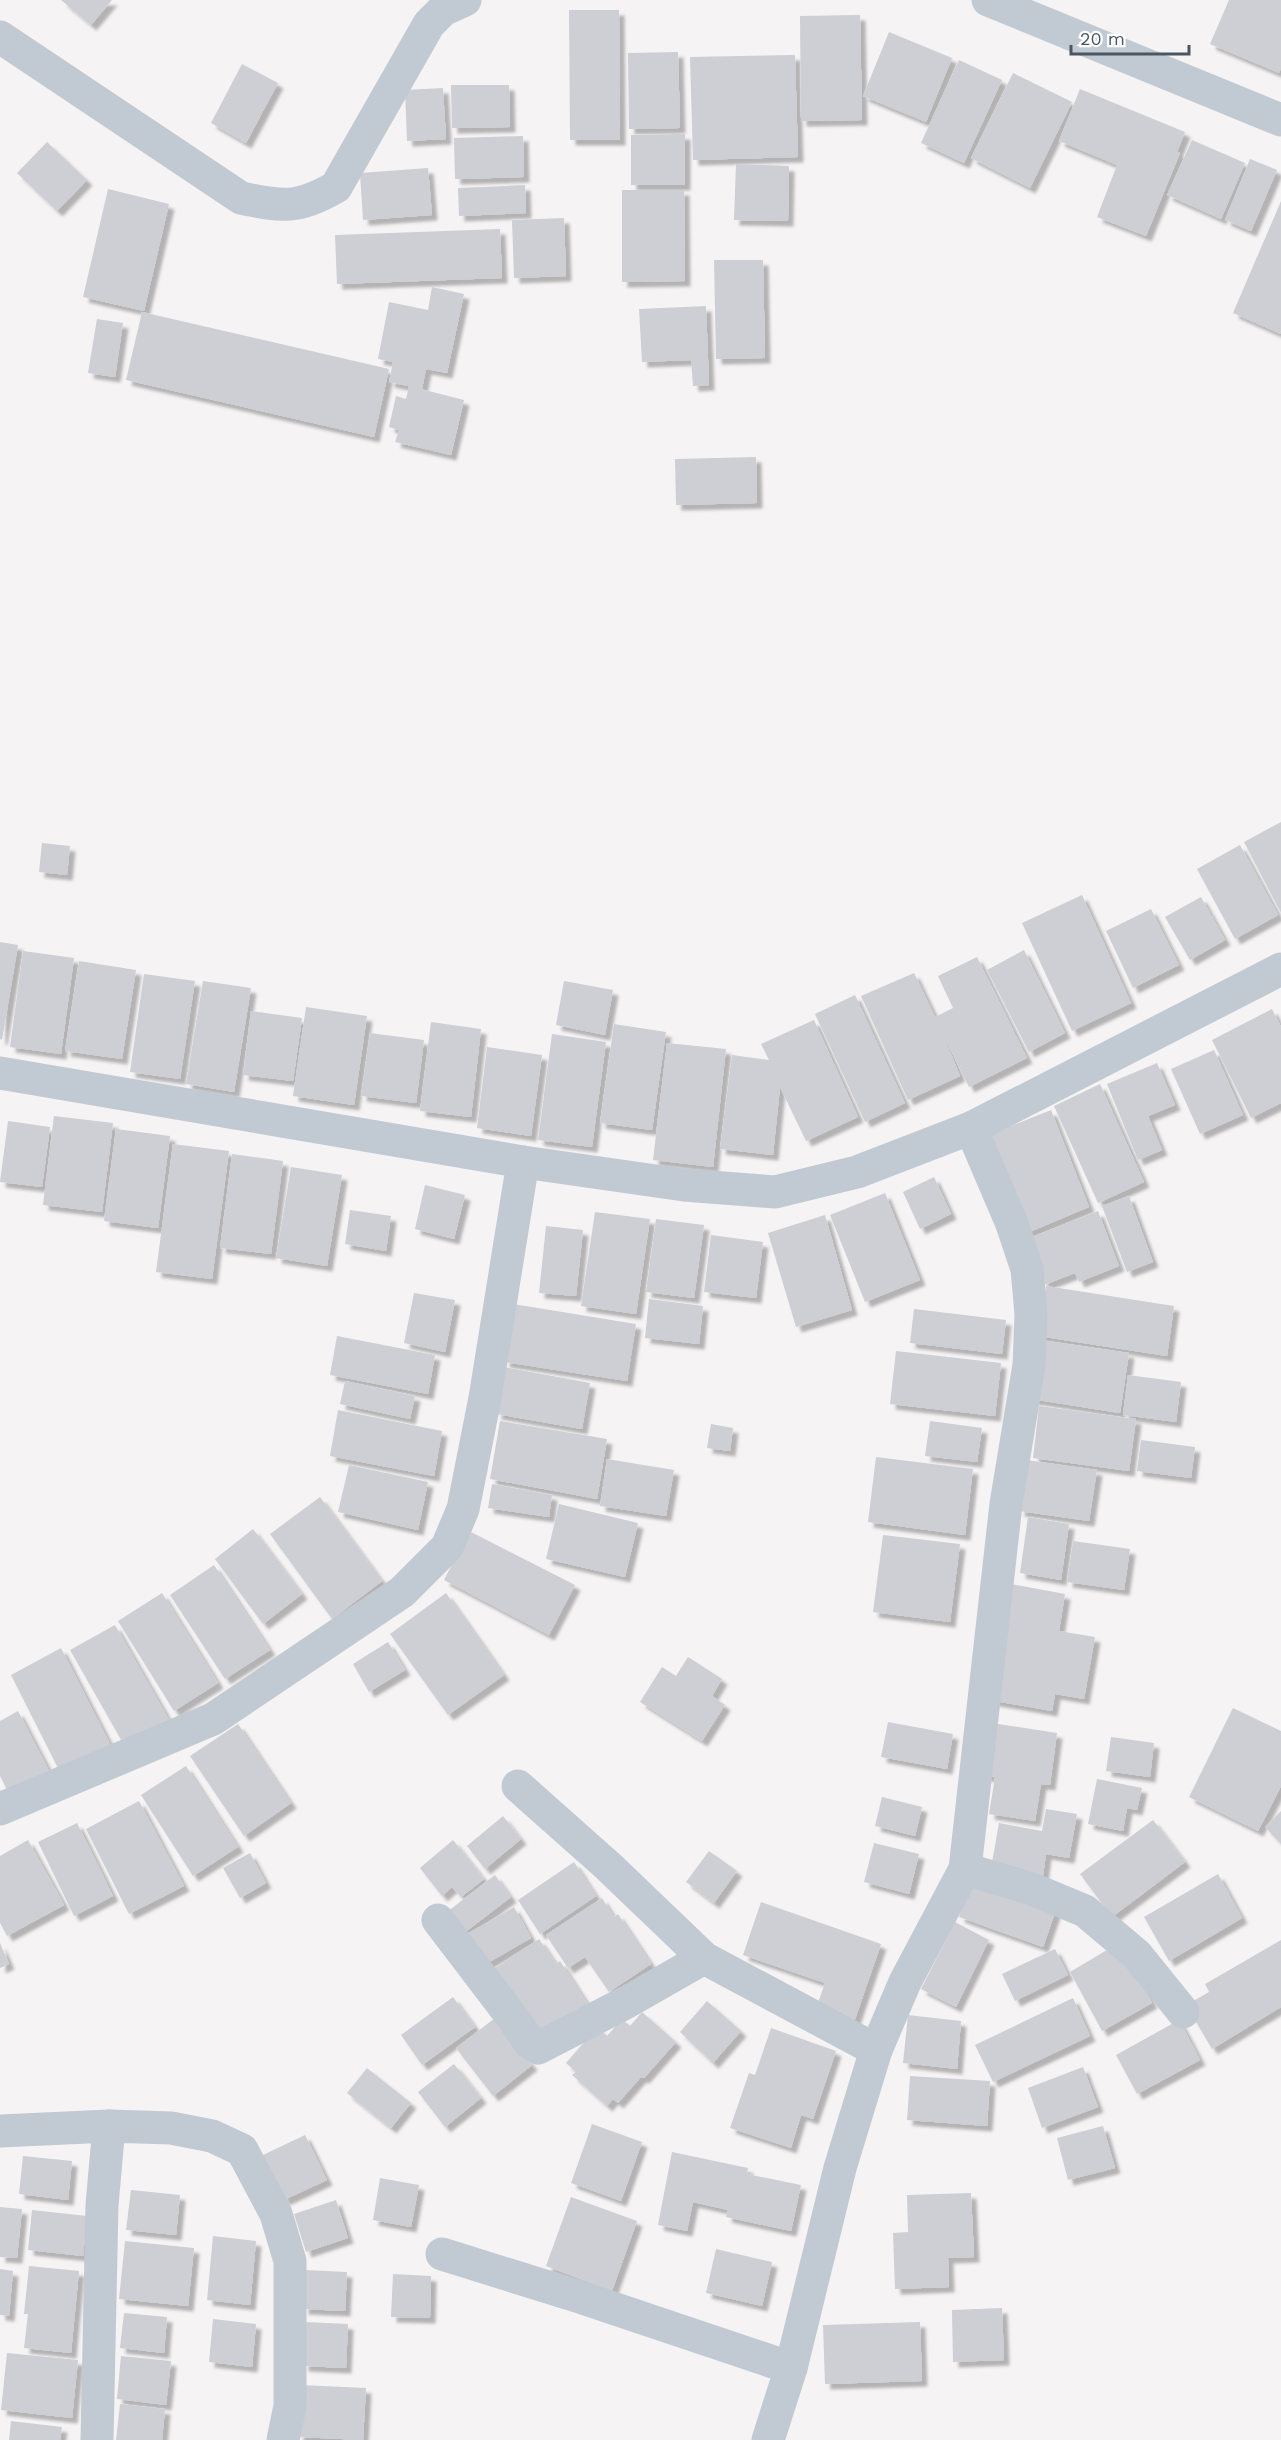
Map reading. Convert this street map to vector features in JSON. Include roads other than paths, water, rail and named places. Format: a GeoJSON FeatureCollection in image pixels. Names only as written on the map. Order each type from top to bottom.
{"type":"FeatureCollection","features":[{"type":"Feature","properties":{"kind":"street"},"geometry":{"type":"LineString","coordinates":[[0,37],[241,198],[281,206],[313,200],[336,187],[429,24],[443,10],[465,0]]}},
{"type":"Feature","properties":{"kind":"street"},"geometry":{"type":"LineString","coordinates":[[988,0],[1281,120]]}},
{"type":"Feature","properties":{"kind":"street"},"geometry":{"type":"LineString","coordinates":[[0,1073],[523,1162],[684,1185],[775,1192],[857,1172],[971,1128],[1281,969]]}},
{"type":"Feature","properties":{"kind":"street"},"geometry":{"type":"LineString","coordinates":[[768,2440],[791,2368],[840,2168],[876,2050],[905,1982],[965,1869],[1006,1504],[1029,1365],[1031,1314],[1027,1269],[1012,1224],[971,1128]]}},
{"type":"Feature","properties":{"kind":"street"},"geometry":{"type":"LineString","coordinates":[[0,1809],[213,1719],[402,1592],[447,1547],[463,1509],[485,1398],[523,1162]]}},
{"type":"Feature","properties":{"kind":"street"},"geometry":{"type":"LineString","coordinates":[[518,1786],[608,1866],[704,1958],[876,2050]]}},
{"type":"Feature","properties":{"kind":"street"},"geometry":{"type":"LineString","coordinates":[[965,1869],[1032,1888],[1085,1911],[1137,1954],[1183,2012]]}},
{"type":"Feature","properties":{"kind":"street"},"geometry":{"type":"LineString","coordinates":[[438,1920],[516,2021],[529,2042],[538,2048],[627,2002],[704,1958]]}},
{"type":"Feature","properties":{"kind":"street"},"geometry":{"type":"LineString","coordinates":[[0,2131],[109,2126],[171,2128],[212,2136],[242,2150],[276,2214],[290,2261],[290,2406],[283,2440]]}},
{"type":"Feature","properties":{"kind":"street"},"geometry":{"type":"LineString","coordinates":[[97,2440],[102,2205],[109,2126]]}},
{"type":"Feature","properties":{"kind":"street"},"geometry":{"type":"LineString","coordinates":[[442,2254],[583,2298],[791,2368]]}}]}
